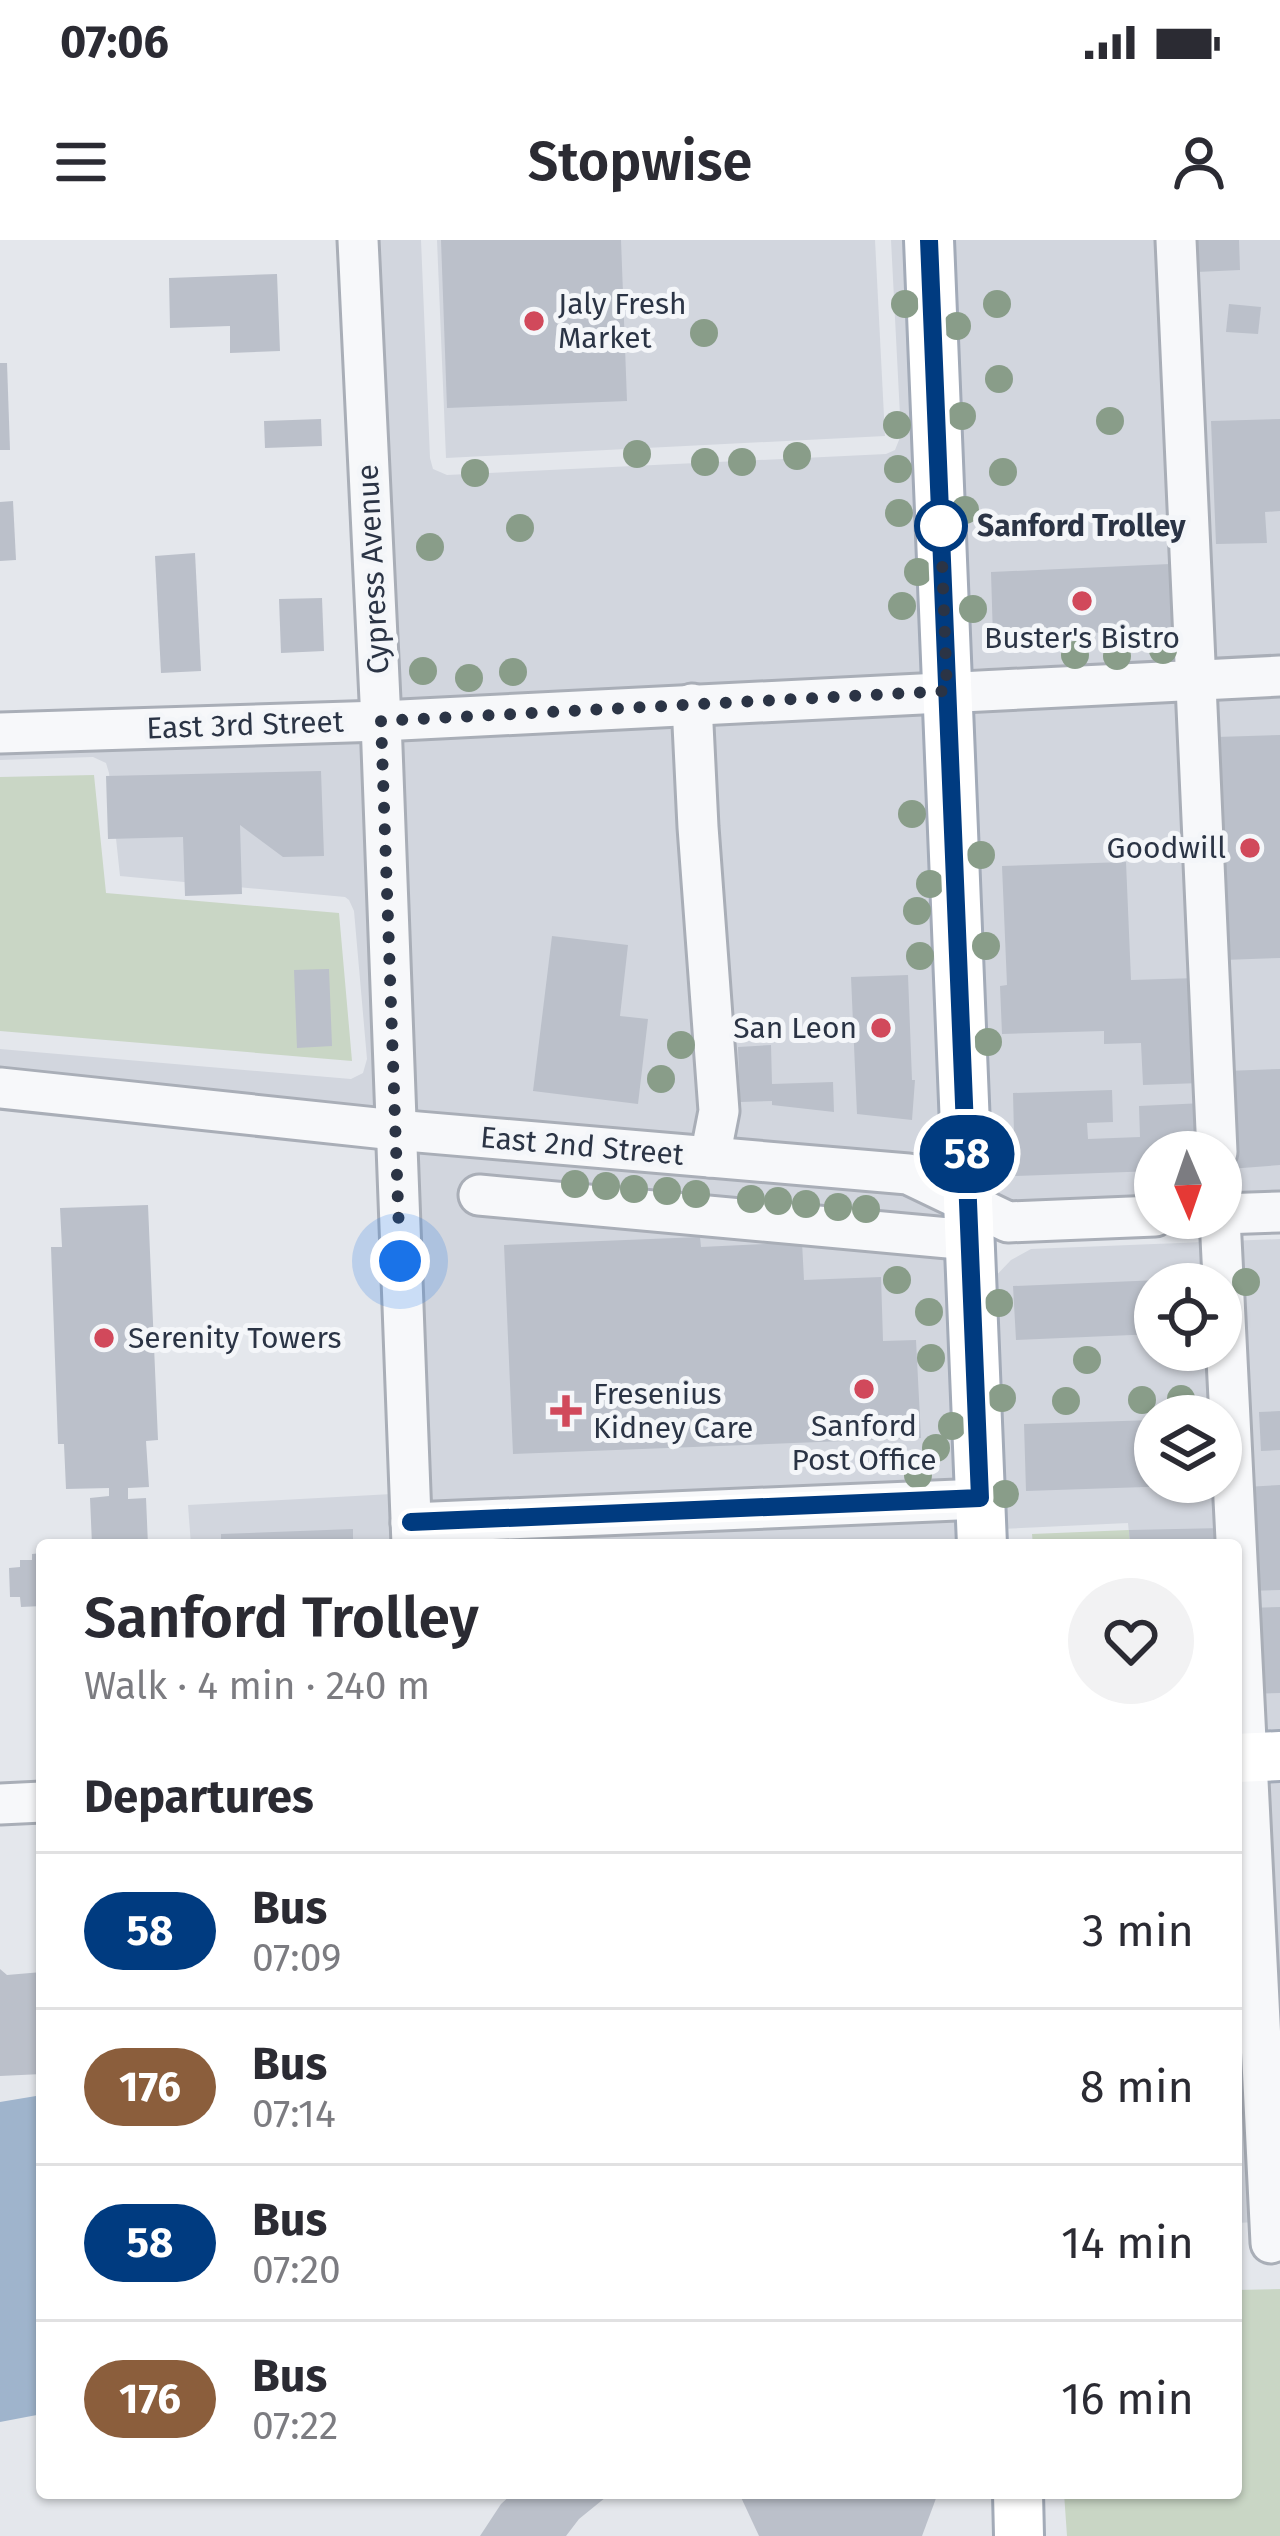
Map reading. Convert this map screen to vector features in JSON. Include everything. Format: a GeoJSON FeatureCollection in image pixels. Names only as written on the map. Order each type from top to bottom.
{"type":"FeatureCollection","features":[{"type":"Feature","properties":{"kind":"main road"},"geometry":{"type":"LineString","coordinates":[[929,240],[981,1522]]}},
{"type":"Feature","properties":{"kind":"main road"},"geometry":{"type":"LineString","coordinates":[[1018,2499],[1019,2536]]}},
{"type":"Feature","properties":{"kind":"street","name":"Cypress Avenue"},"geometry":{"type":"LineString","coordinates":[[358,240],[412,1534]]}},
{"type":"Feature","properties":{"kind":"street"},"geometry":{"type":"LineString","coordinates":[[1177,240],[1215,1131]]}},
{"type":"Feature","properties":{"kind":"street","name":"East 3rd Street"},"geometry":{"type":"LineString","coordinates":[[0,733],[381,721],[1280,676]]}},
{"type":"Feature","properties":{"kind":"street"},"geometry":{"type":"LineString","coordinates":[[692,704],[719,1112],[710,1157]]}},
{"type":"Feature","properties":{"kind":"street","name":"East 2nd Street"},"geometry":{"type":"LineString","coordinates":[[0,1088],[395,1130],[908,1174],[970,1221],[1134,1217]]}},
{"type":"Feature","properties":{"kind":"street"},"geometry":{"type":"LineString","coordinates":[[479,1196],[970,1221]]}},
{"type":"Feature","properties":{"kind":"street"},"geometry":{"type":"LineString","coordinates":[[1242,1215],[1280,1212]]}},
{"type":"Feature","properties":{"kind":"street"},"geometry":{"type":"LineString","coordinates":[[1221,1239],[1241,1539]]}},
{"type":"Feature","properties":{"kind":"street"},"geometry":{"type":"LineString","coordinates":[[412,1534],[981,1522]]}},
{"type":"Feature","properties":{"kind":"street"},"geometry":{"type":"LineString","coordinates":[[1242,1556],[1255,1757],[1262,2243]]}},
{"type":"Feature","properties":{"kind":"street"},"geometry":{"type":"LineString","coordinates":[[0,1804],[36,1802]]}},
{"type":"Feature","properties":{"kind":"shaded area"},"geometry":{"type":"Polygon","coordinates":[[[376,240],[421,240],[430,458],[433,469],[447,475],[895,450],[901,435],[891,240],[911,240],[928,672],[398,699],[376,240]]]}},
{"type":"Feature","properties":{"kind":"shaded area"},"geometry":{"type":"Polygon","coordinates":[[[437,240],[875,240],[885,436],[446,458],[437,240]]]}},
{"type":"Feature","properties":{"kind":"shaded area"},"geometry":{"type":"Polygon","coordinates":[[[947,240],[1280,240],[1280,655],[965,669],[947,240]]]}},
{"type":"Feature","properties":{"kind":"shaded area"},"geometry":{"type":"Polygon","coordinates":[[[1280,697],[1280,1191],[1242,1192],[1242,1131],[1134,1131],[1134,1196],[1011,1201],[987,1188],[967,711],[1280,697]]]}},
{"type":"Feature","properties":{"kind":"shaded area"},"geometry":{"type":"Polygon","coordinates":[[[930,713],[949,1171],[910,1154],[413,1111],[400,741],[930,713]]]}},
{"type":"Feature","properties":{"kind":"shaded area"},"geometry":{"type":"Polygon","coordinates":[[[363,742],[376,1107],[0,1067],[0,1049],[351,1079],[363,1073],[367,1059],[354,911],[349,900],[120,876],[106,763],[93,757],[0,760],[0,754],[363,742]]]}},
{"type":"Feature","properties":{"kind":"shaded area"},"geometry":{"type":"Polygon","coordinates":[[[414,1152],[904,1195],[951,1217],[963,1539],[431,1539],[414,1152]]]}},
{"type":"Feature","properties":{"kind":"shaded area"},"geometry":{"type":"Polygon","coordinates":[[[1280,1239],[1280,1739],[1242,1741],[1242,1539],[1129,1539],[1128,1523],[1000,1529],[990,1282],[1011,1260],[1031,1249],[1280,1239]]]}},
{"type":"Feature","properties":{"kind":"shaded area"},"geometry":{"type":"Polygon","coordinates":[[[392,1494],[394,1539],[191,1539],[188,1505],[392,1494]]]}},
{"type":"Feature","properties":{"kind":"shaded area"},"geometry":{"type":"Polygon","coordinates":[[[1280,1777],[1280,2221],[1242,2223],[1242,1779],[1280,1777]]]}},
{"type":"Feature","properties":{"kind":"green space"},"geometry":{"type":"Polygon","coordinates":[[[94,775],[106,893],[339,913],[352,1061],[0,1031],[0,777],[94,775]]]}},
{"type":"Feature","properties":{"kind":"green space"},"geometry":{"type":"Polygon","coordinates":[[[1129,1530],[1130,1539],[1032,1539],[1032,1534],[1129,1530]]]}},
{"type":"Feature","properties":{"kind":"green space"},"geometry":{"type":"Polygon","coordinates":[[[1280,2289],[1280,2536],[1067,2536],[1064,2499],[1242,2499],[1242,2290],[1280,2289]]]}},
{"type":"Feature","properties":{"kind":"water"},"geometry":{"type":"Polygon","coordinates":[[[36,2096],[36,2415],[0,2422],[0,2102],[36,2096]]]}},
{"type":"Feature","properties":{"kind":"building","name":"Jaly Fresh Market"},"geometry":{"type":"Polygon","coordinates":[[[441,240],[621,240],[627,401],[447,408],[441,240]]]}},
{"type":"Feature","properties":{"kind":"building"},"geometry":{"type":"Polygon","coordinates":[[[1196,240],[1239,240],[1240,270],[1197,272],[1196,240]]]}},
{"type":"Feature","properties":{"kind":"building"},"geometry":{"type":"Polygon","coordinates":[[[277,274],[280,351],[230,353],[230,326],[170,328],[169,278],[277,274]]]}},
{"type":"Feature","properties":{"kind":"building"},"geometry":{"type":"Polygon","coordinates":[[[1229,304],[1261,307],[1258,334],[1226,332],[1229,304]]]}},
{"type":"Feature","properties":{"kind":"building"},"geometry":{"type":"Polygon","coordinates":[[[0,363],[7,363],[10,450],[0,450],[0,363]]]}},
{"type":"Feature","properties":{"kind":"building"},"geometry":{"type":"Polygon","coordinates":[[[321,419],[322,446],[265,448],[264,421],[321,419]]]}},
{"type":"Feature","properties":{"kind":"building"},"geometry":{"type":"Polygon","coordinates":[[[1280,419],[1280,511],[1265,512],[1267,543],[1216,544],[1211,421],[1280,419]]]}},
{"type":"Feature","properties":{"kind":"building"},"geometry":{"type":"Polygon","coordinates":[[[13,501],[16,560],[0,561],[0,502],[13,501]]]}},
{"type":"Feature","properties":{"kind":"building"},"geometry":{"type":"Polygon","coordinates":[[[195,553],[201,671],[161,673],[155,556],[195,553]]]}},
{"type":"Feature","properties":{"kind":"building","name":"Buster's Bistro"},"geometry":{"type":"Polygon","coordinates":[[[1170,564],[1173,629],[993,638],[991,572],[1170,564]]]}},
{"type":"Feature","properties":{"kind":"building"},"geometry":{"type":"Polygon","coordinates":[[[322,598],[324,651],[281,653],[279,599],[322,598]]]}},
{"type":"Feature","properties":{"kind":"building","name":"Goodwill"},"geometry":{"type":"Polygon","coordinates":[[[1280,735],[1280,958],[1223,960],[1216,737],[1280,735]]]}},
{"type":"Feature","properties":{"kind":"building"},"geometry":{"type":"Polygon","coordinates":[[[321,771],[324,856],[283,857],[240,825],[242,894],[185,896],[183,837],[108,839],[106,776],[321,771]]]}},
{"type":"Feature","properties":{"kind":"building"},"geometry":{"type":"Polygon","coordinates":[[[1126,862],[1131,980],[1197,978],[1201,1083],[1143,1085],[1141,1043],[1104,1044],[1104,1031],[1002,1034],[1000,986],[1007,985],[1002,866],[1126,862]]]}},
{"type":"Feature","properties":{"kind":"building"},"geometry":{"type":"Polygon","coordinates":[[[552,936],[628,945],[620,1016],[648,1019],[638,1104],[533,1091],[552,936]]]}},
{"type":"Feature","properties":{"kind":"building"},"geometry":{"type":"Polygon","coordinates":[[[329,969],[332,1046],[297,1048],[294,970],[329,969]]]}},
{"type":"Feature","properties":{"kind":"building","name":"San Leon"},"geometry":{"type":"Polygon","coordinates":[[[908,975],[915,1080],[912,1120],[857,1114],[851,977],[908,975]]]}},
{"type":"Feature","properties":{"kind":"building","name":"San Leon"},"geometry":{"type":"Polygon","coordinates":[[[771,1045],[772,1084],[833,1082],[834,1112],[772,1105],[772,1101],[740,1102],[738,1047],[771,1045]]]}},
{"type":"Feature","properties":{"kind":"building"},"geometry":{"type":"Polygon","coordinates":[[[1280,1069],[1280,1165],[1242,1168],[1242,1131],[1228,1131],[1226,1071],[1280,1069]]]}},
{"type":"Feature","properties":{"kind":"building"},"geometry":{"type":"Polygon","coordinates":[[[1112,1090],[1113,1122],[1087,1123],[1088,1139],[1134,1137],[1134,1172],[1015,1176],[1013,1093],[1112,1090]]]}},
{"type":"Feature","properties":{"kind":"building"},"geometry":{"type":"Polygon","coordinates":[[[1204,1103],[1205,1131],[1140,1131],[1139,1106],[1204,1103]]]}},
{"type":"Feature","properties":{"kind":"building","name":"Serenity Towers"},"geometry":{"type":"Polygon","coordinates":[[[148,1205],[158,1440],[146,1441],[149,1487],[128,1488],[128,1499],[146,1498],[148,1539],[92,1539],[90,1498],[109,1496],[109,1488],[66,1489],[64,1444],[58,1444],[51,1247],[62,1247],[60,1208],[148,1205]]]}},
{"type":"Feature","properties":{"kind":"building"},"geometry":{"type":"Polygon","coordinates":[[[700,1237],[701,1247],[802,1242],[804,1280],[881,1277],[883,1341],[916,1340],[921,1438],[513,1454],[504,1245],[700,1237]]]}},
{"type":"Feature","properties":{"kind":"building"},"geometry":{"type":"Polygon","coordinates":[[[1134,1281],[1134,1335],[1016,1340],[1013,1286],[1134,1281]]]}},
{"type":"Feature","properties":{"kind":"building"},"geometry":{"type":"Polygon","coordinates":[[[1280,1411],[1280,1450],[1261,1451],[1259,1412],[1280,1411]]]}},
{"type":"Feature","properties":{"kind":"building"},"geometry":{"type":"Polygon","coordinates":[[[1134,1421],[1134,1487],[1026,1491],[1024,1424],[1134,1421]]]}},
{"type":"Feature","properties":{"kind":"building"},"geometry":{"type":"Polygon","coordinates":[[[1280,1485],[1280,1590],[1249,1591],[1245,1487],[1280,1485]]]}},
{"type":"Feature","properties":{"kind":"building"},"geometry":{"type":"Polygon","coordinates":[[[1223,1528],[1223,1539],[1130,1539],[1129,1530],[1223,1528]]]}},
{"type":"Feature","properties":{"kind":"building"},"geometry":{"type":"Polygon","coordinates":[[[353,1529],[353,1539],[221,1539],[221,1534],[353,1529]]]}},
{"type":"Feature","properties":{"kind":"building"},"geometry":{"type":"Polygon","coordinates":[[[36,1554],[36,1606],[21,1607],[20,1597],[10,1597],[9,1568],[20,1567],[20,1560],[32,1560],[36,1554]]]}},
{"type":"Feature","properties":{"kind":"building"},"geometry":{"type":"Polygon","coordinates":[[[1280,1607],[1280,1693],[1250,1694],[1247,1608],[1280,1607]]]}},
{"type":"Feature","properties":{"kind":"building"},"geometry":{"type":"Polygon","coordinates":[[[0,1969],[7,1975],[36,1973],[36,2074],[0,2076],[0,1969]]]}},
{"type":"Feature","properties":{"kind":"building"},"geometry":{"type":"Polygon","coordinates":[[[506,2499],[604,2499],[566,2536],[480,2536],[506,2499]]]}},
{"type":"Feature","properties":{"kind":"building"},"geometry":{"type":"Polygon","coordinates":[[[742,2499],[936,2499],[922,2536],[759,2536],[742,2499]]]}},
{"type":"Feature","properties":{"kind":"bus line","name":"58"},"geometry":{"type":"LineString","coordinates":[[411,1522],[980,1498],[929,240]]}},
{"type":"Feature","properties":{"kind":"place","name":"Jaly Fresh Market"},"geometry":{"type":"Point","coordinates":[534,321]}},
{"type":"Feature","properties":{"kind":"place","name":"Sanford Trolley"},"geometry":{"type":"Point","coordinates":[941,526]}},
{"type":"Feature","properties":{"kind":"place","name":"Buster's Bistro"},"geometry":{"type":"Point","coordinates":[1082,601]}},
{"type":"Feature","properties":{"kind":"place","name":"Goodwill"},"geometry":{"type":"Point","coordinates":[1250,848]}},
{"type":"Feature","properties":{"kind":"place","name":"San Leon"},"geometry":{"type":"Point","coordinates":[881,1028]}},
{"type":"Feature","properties":{"kind":"place","name":"Serenity Towers"},"geometry":{"type":"Point","coordinates":[104,1338]}},
{"type":"Feature","properties":{"kind":"place","name":"Sanford Post Office"},"geometry":{"type":"Point","coordinates":[864,1389]}},
{"type":"Feature","properties":{"kind":"place","name":"Fresenius Kidney Care"},"geometry":{"type":"Point","coordinates":[566,1411]}},
{"type":"Feature","properties":{"kind":"route"},"geometry":{"type":"LineString","coordinates":[[400,1261],[381,721],[947,691],[940,507],[941,526]]}}]}
